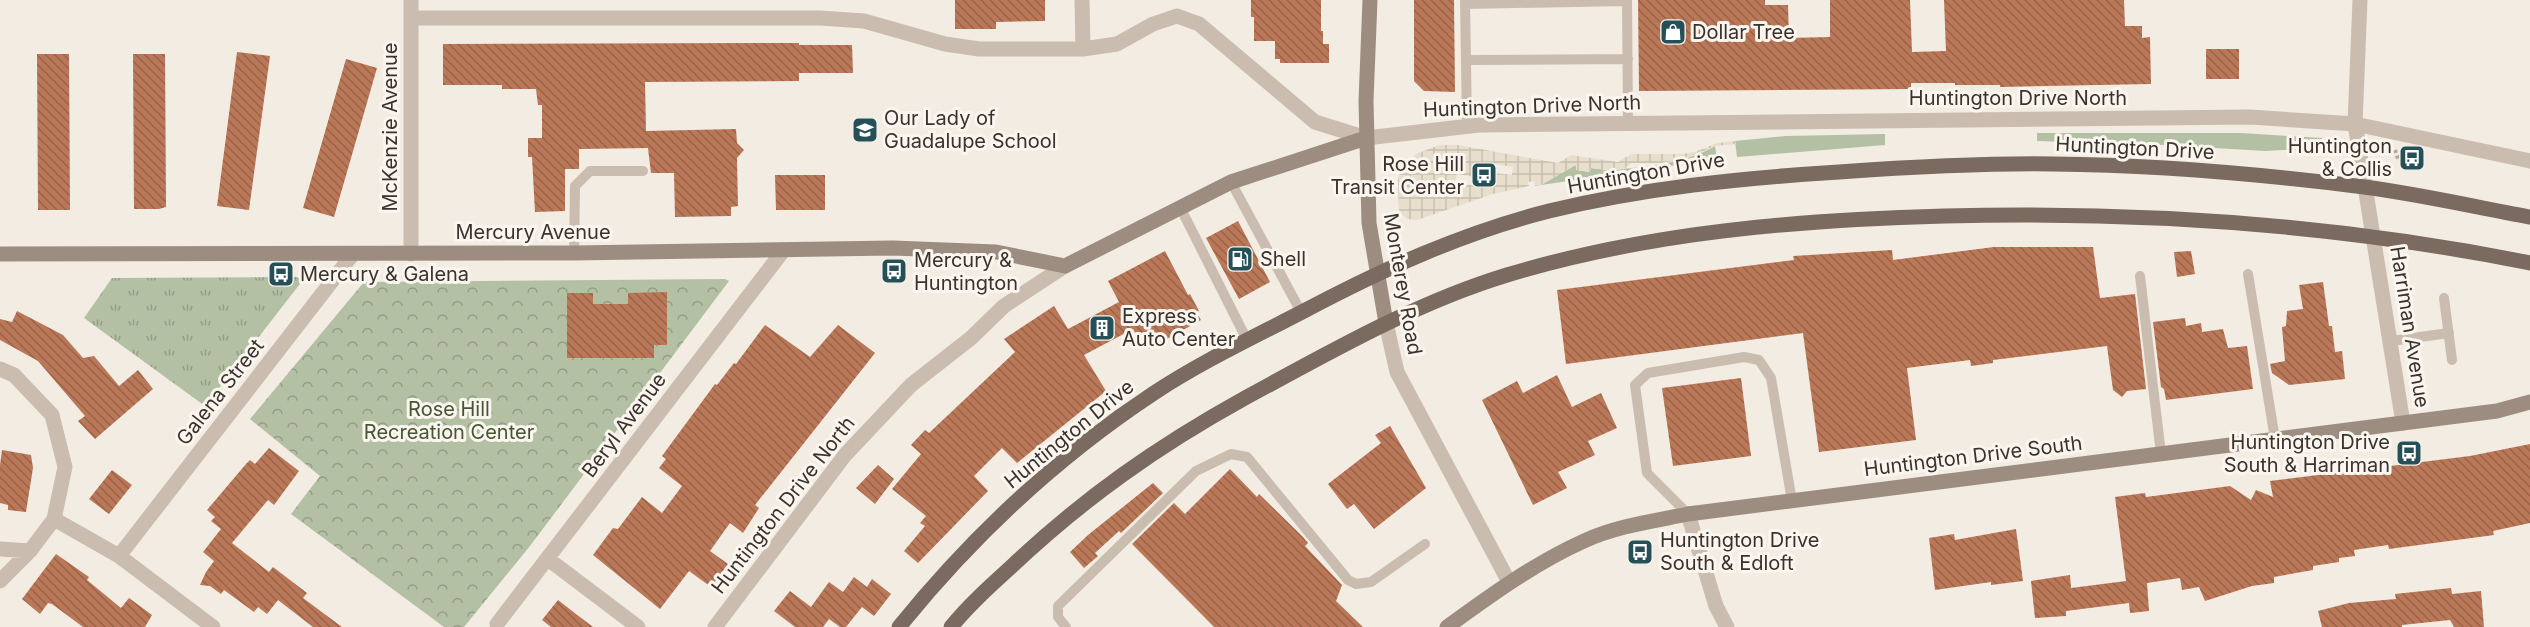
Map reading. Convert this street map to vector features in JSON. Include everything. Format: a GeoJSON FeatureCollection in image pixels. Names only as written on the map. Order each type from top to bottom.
{"type":"FeatureCollection","features":[{"type":"Feature","properties":{"kind":"main road","name":"Huntington Drive"},"geometry":{"type":"LineString","coordinates":[[899,627],[937,581],[982,533],[1079,447],[1154,393],[1247,340],[1377,273],[1463,238],[1545,212],[1624,195],[1741,178],[1945,165],[2052,164],[2160,168],[2366,187],[2530,217]]}},
{"type":"Feature","properties":{"kind":"main road"},"geometry":{"type":"LineString","coordinates":[[951,627],[965,609],[1052,529],[1133,465],[1196,425],[1386,323],[1503,277],[1582,254],[1676,237],[1771,226],[1883,218],[2046,214],[2145,216],[2375,237],[2530,263]]}},
{"type":"Feature","properties":{"kind":"street","name":"McKenzie Avenue"},"geometry":{"type":"LineString","coordinates":[[411,0],[411,254]]}},
{"type":"Feature","properties":{"kind":"street"},"geometry":{"type":"LineString","coordinates":[[1082,0],[1083,49]]}},
{"type":"Feature","properties":{"kind":"street","name":"Monterey Road"},"geometry":{"type":"LineString","coordinates":[[1370,0],[1366,138],[1369,222],[1386,323],[1397,372],[1418,407],[1509,582]]}},
{"type":"Feature","properties":{"kind":"street","name":"Harriman Avenue"},"geometry":{"type":"LineString","coordinates":[[2360,0],[2355,124],[2375,237],[2403,423]]}},
{"type":"Feature","properties":{"kind":"street"},"geometry":{"type":"LineString","coordinates":[[411,18],[820,18],[864,21],[945,44],[979,49],[1083,49],[1118,44],[1154,24],[1177,16],[1199,24],[1315,122],[1366,138]]}},
{"type":"Feature","properties":{"kind":"street","name":"Huntington Drive North"},"geometry":{"type":"LineString","coordinates":[[715,627],[845,455],[911,385],[971,338],[1004,306],[1065,266],[1231,183],[1366,138],[1467,126],[2250,117],[2355,124],[2530,161]]}},
{"type":"Feature","properties":{"kind":"street","name":"Mercury Avenue"},"geometry":{"type":"LineString","coordinates":[[0,254],[574,253],[893,248],[996,252],[1065,266]]}},
{"type":"Feature","properties":{"kind":"street","name":"Beryl Avenue"},"geometry":{"type":"LineString","coordinates":[[497,624],[783,251]]}},
{"type":"Feature","properties":{"kind":"street","name":"Galena Street"},"geometry":{"type":"LineString","coordinates":[[120,556],[353,254]]}},
{"type":"Feature","properties":{"kind":"street"},"geometry":{"type":"LineString","coordinates":[[0,369],[14,375],[52,415],[66,467],[54,519],[30,551],[0,582]]}},
{"type":"Feature","properties":{"kind":"street","name":"Huntington Drive South"},"geometry":{"type":"LineString","coordinates":[[1447,627],[1509,582],[1585,540],[1636,525],[1688,514],[2497,411],[2530,402]]}},
{"type":"Feature","properties":{"kind":"street"},"geometry":{"type":"LineString","coordinates":[[1688,514],[1716,606],[1727,627]]}},
{"type":"Feature","properties":{"kind":"street"},"geometry":{"type":"LineString","coordinates":[[54,519],[120,556],[213,627]]}},
{"type":"Feature","properties":{"kind":"street"},"geometry":{"type":"LineString","coordinates":[[0,549],[30,551]]}},
{"type":"Feature","properties":{"kind":"street"},"geometry":{"type":"LineString","coordinates":[[548,559],[638,627]]}},
{"type":"Feature","properties":{"kind":"lane"},"geometry":{"type":"LineString","coordinates":[[1467,126],[1465,2],[1627,1],[1628,124]]}},
{"type":"Feature","properties":{"kind":"lane"},"geometry":{"type":"LineString","coordinates":[[1466,60],[1628,59]]}},
{"type":"Feature","properties":{"kind":"lane"},"geometry":{"type":"LineString","coordinates":[[574,253],[575,186],[590,171],[643,171]]}},
{"type":"Feature","properties":{"kind":"lane"},"geometry":{"type":"LineString","coordinates":[[1231,183],[1301,312]]}},
{"type":"Feature","properties":{"kind":"lane"},"geometry":{"type":"LineString","coordinates":[[1180,207],[1210,255],[1229,293],[1247,340]]}},
{"type":"Feature","properties":{"kind":"lane"},"geometry":{"type":"LineString","coordinates":[[1239,223],[1250,218]]}},
{"type":"Feature","properties":{"kind":"lane"},"geometry":{"type":"LineString","coordinates":[[1246,237],[1257,231]]}},
{"type":"Feature","properties":{"kind":"lane"},"geometry":{"type":"LineString","coordinates":[[1257,257],[1268,251]]}},
{"type":"Feature","properties":{"kind":"lane"},"geometry":{"type":"LineString","coordinates":[[1266,274],[1278,268]]}},
{"type":"Feature","properties":{"kind":"lane"},"geometry":{"type":"LineString","coordinates":[[2248,274],[2275,439]]}},
{"type":"Feature","properties":{"kind":"lane"},"geometry":{"type":"LineString","coordinates":[[2140,276],[2161,454]]}},
{"type":"Feature","properties":{"kind":"lane"},"geometry":{"type":"LineString","coordinates":[[2444,298],[2452,360]]}},
{"type":"Feature","properties":{"kind":"lane"},"geometry":{"type":"LineString","coordinates":[[2391,341],[2449,333]]}},
{"type":"Feature","properties":{"kind":"lane"},"geometry":{"type":"LineString","coordinates":[[1688,514],[1647,473],[1635,385],[1648,373],[1744,357],[1759,360],[1771,378],[1792,501]]}},
{"type":"Feature","properties":{"kind":"lane"},"geometry":{"type":"LineString","coordinates":[[1066,627],[1058,617],[1058,606],[1196,471],[1231,454],[1247,457],[1348,580],[1356,584],[1371,582],[1425,544]]}},
{"type":"Feature","properties":{"kind":"green space"},"geometry":{"type":"Polygon","coordinates":[[[2037,133],[2241,133],[2322,138],[2322,148],[2265,151],[2037,141],[2037,133]]]}},
{"type":"Feature","properties":{"kind":"green space"},"geometry":{"type":"Polygon","coordinates":[[[1885,134],[1885,145],[1737,157],[1735,141],[1786,136],[1885,134]]]}},
{"type":"Feature","properties":{"kind":"green space"},"geometry":{"type":"Polygon","coordinates":[[[1715,146],[1717,159],[1541,185],[1574,166],[1577,166],[1576,170],[1590,172],[1591,168],[1637,168],[1672,162],[1715,146]]]}},
{"type":"Feature","properties":{"kind":"green space"},"geometry":{"type":"Polygon","coordinates":[[[297,277],[303,280],[205,406],[84,318],[112,278],[297,277]]]}},
{"type":"Feature","properties":{"kind":"green space","name":"Rose Hill Recreation Center"},"geometry":{"type":"Polygon","coordinates":[[[725,279],[729,281],[530,546],[464,627],[444,627],[291,514],[320,476],[250,419],[364,282],[725,279]]]}},
{"type":"Feature","properties":{"kind":"shaded area"},"geometry":{"type":"Polygon","coordinates":[[[1735,141],[1736,144],[1715,146],[1686,159],[1661,163],[1632,163],[1624,169],[1611,171],[1591,168],[1590,172],[1576,170],[1574,166],[1541,185],[1535,186],[1534,181],[1528,182],[1529,186],[1493,194],[1417,220],[1407,219],[1399,212],[1398,181],[1401,168],[1416,154],[1439,145],[1458,145],[1558,163],[1571,155],[1618,162],[1631,154],[1681,154],[1695,152],[1717,143],[1735,141]],[[1494,164],[1492,172],[1476,169],[1474,177],[1457,174],[1455,182],[1475,186],[1477,178],[1493,181],[1495,173],[1512,175],[1513,167],[1494,164]]]}},
{"type":"Feature","properties":{"kind":"building"},"geometry":{"type":"Polygon","coordinates":[[[955,0],[1045,0],[1045,21],[996,22],[996,29],[955,29],[955,0]]]}},
{"type":"Feature","properties":{"kind":"building"},"geometry":{"type":"Polygon","coordinates":[[[1251,0],[1321,0],[1321,31],[1323,31],[1323,44],[1329,44],[1329,63],[1280,63],[1280,59],[1275,59],[1275,41],[1254,41],[1251,0]]]}},
{"type":"Feature","properties":{"kind":"building"},"geometry":{"type":"Polygon","coordinates":[[[1414,0],[1454,0],[1455,92],[1424,91],[1414,81],[1414,0]]]}},
{"type":"Feature","properties":{"kind":"building"},"geometry":{"type":"Polygon","coordinates":[[[1638,0],[1765,0],[1765,5],[1788,5],[1789,38],[1830,37],[1830,0],[1910,0],[1912,52],[1946,51],[1944,0],[2124,0],[2125,26],[2142,26],[2142,38],[2150,37],[2151,84],[2000,87],[2000,85],[1911,83],[1911,89],[1639,91],[1638,0]]]}},
{"type":"Feature","properties":{"kind":"building"},"geometry":{"type":"Polygon","coordinates":[[[799,43],[799,45],[852,45],[853,73],[799,73],[799,81],[645,82],[646,131],[736,129],[737,143],[744,150],[737,158],[738,206],[731,207],[731,216],[675,217],[674,173],[651,173],[648,148],[579,149],[579,169],[565,169],[565,211],[535,212],[532,157],[528,157],[528,138],[542,138],[542,105],[538,105],[536,89],[502,89],[502,85],[443,85],[443,44],[799,43]]]}},
{"type":"Feature","properties":{"kind":"building"},"geometry":{"type":"Polygon","coordinates":[[[2206,49],[2239,49],[2239,79],[2206,79],[2206,49]]]}},
{"type":"Feature","properties":{"kind":"building"},"geometry":{"type":"Polygon","coordinates":[[[237,52],[270,56],[249,210],[217,206],[237,52]]]}},
{"type":"Feature","properties":{"kind":"building"},"geometry":{"type":"Polygon","coordinates":[[[37,54],[69,54],[70,210],[38,210],[37,54]]]}},
{"type":"Feature","properties":{"kind":"building"},"geometry":{"type":"Polygon","coordinates":[[[133,54],[165,54],[166,207],[159,209],[134,209],[133,54]]]}},
{"type":"Feature","properties":{"kind":"building"},"geometry":{"type":"Polygon","coordinates":[[[346,59],[377,68],[334,217],[303,208],[346,59]]]}},
{"type":"Feature","properties":{"kind":"building"},"geometry":{"type":"Polygon","coordinates":[[[775,175],[825,175],[825,210],[776,210],[775,175]]]}},
{"type":"Feature","properties":{"kind":"building"},"geometry":{"type":"Polygon","coordinates":[[[1238,221],[1270,282],[1239,299],[1206,238],[1238,221]]]}},
{"type":"Feature","properties":{"kind":"building"},"geometry":{"type":"Polygon","coordinates":[[[1994,247],[2093,247],[2100,298],[2135,294],[2146,389],[2127,391],[2122,397],[2113,390],[2107,346],[1993,360],[1993,363],[1971,366],[1970,360],[1907,368],[1916,440],[1819,452],[1803,333],[1566,364],[1557,290],[1794,260],[1793,256],[1892,250],[1893,260],[1994,247]]]}},
{"type":"Feature","properties":{"kind":"building"},"geometry":{"type":"Polygon","coordinates":[[[1165,251],[1199,311],[1196,312],[1201,320],[1149,349],[1148,347],[1144,349],[1133,329],[1084,355],[1106,391],[1017,463],[1002,448],[974,476],[988,491],[918,563],[904,551],[925,526],[920,523],[926,516],[892,489],[921,454],[911,445],[925,430],[929,433],[1015,352],[1004,339],[1054,306],[1068,329],[1119,302],[1108,281],[1165,251]]]}},
{"type":"Feature","properties":{"kind":"building"},"geometry":{"type":"Polygon","coordinates":[[[2191,251],[2195,274],[2177,277],[2174,252],[2191,251]]]}},
{"type":"Feature","properties":{"kind":"building"},"geometry":{"type":"Polygon","coordinates":[[[2323,282],[2329,326],[2332,326],[2335,352],[2342,351],[2345,379],[2289,385],[2272,373],[2270,364],[2285,361],[2282,327],[2286,326],[2287,311],[2303,309],[2299,285],[2323,282]]]}},
{"type":"Feature","properties":{"kind":"building","name":"Rose Hill Recreation Center"},"geometry":{"type":"Polygon","coordinates":[[[667,292],[667,345],[654,345],[654,358],[567,358],[567,293],[593,293],[593,304],[628,304],[628,293],[667,292]]]}},
{"type":"Feature","properties":{"kind":"building"},"geometry":{"type":"Polygon","coordinates":[[[17,311],[63,335],[83,358],[94,356],[119,386],[138,370],[153,389],[95,439],[78,421],[85,416],[38,361],[0,340],[0,319],[12,322],[17,311]]]}},
{"type":"Feature","properties":{"kind":"building"},"geometry":{"type":"Polygon","coordinates":[[[2185,318],[2186,326],[2201,323],[2202,332],[2223,329],[2228,348],[2247,346],[2253,389],[2166,400],[2164,389],[2161,387],[2153,322],[2185,318]]]}},
{"type":"Feature","properties":{"kind":"building"},"geometry":{"type":"Polygon","coordinates":[[[765,325],[810,357],[838,325],[875,353],[755,505],[759,508],[743,533],[730,523],[710,551],[728,564],[711,587],[689,571],[660,609],[593,555],[613,528],[618,529],[642,497],[662,513],[682,486],[659,468],[666,459],[662,456],[715,384],[717,385],[734,363],[736,364],[765,325]]]}},
{"type":"Feature","properties":{"kind":"building"},"geometry":{"type":"Polygon","coordinates":[[[1557,375],[1572,407],[1601,393],[1617,428],[1588,441],[1595,455],[1558,472],[1567,488],[1533,505],[1482,400],[1517,381],[1523,393],[1557,375]]]}},
{"type":"Feature","properties":{"kind":"building"},"geometry":{"type":"Polygon","coordinates":[[[1741,378],[1751,456],[1673,466],[1662,388],[1741,378]]]}},
{"type":"Feature","properties":{"kind":"building"},"geometry":{"type":"Polygon","coordinates":[[[1390,426],[1426,488],[1374,529],[1354,504],[1347,509],[1328,484],[1381,443],[1375,435],[1390,426]]]}},
{"type":"Feature","properties":{"kind":"building"},"geometry":{"type":"Polygon","coordinates":[[[2530,444],[2530,523],[2493,531],[2494,535],[2389,549],[2388,545],[2354,550],[2355,556],[2339,558],[2339,562],[2313,566],[2313,570],[2274,577],[2274,583],[2252,586],[2205,601],[2199,587],[2182,590],[2180,578],[2147,583],[2149,611],[2130,613],[2129,603],[2066,611],[2066,616],[2035,618],[2031,581],[2070,575],[2071,588],[2126,581],[2115,497],[2145,493],[2146,497],[2230,486],[2251,500],[2256,490],[2273,497],[2270,481],[2470,456],[2530,444]]]}},
{"type":"Feature","properties":{"kind":"building"},"geometry":{"type":"Polygon","coordinates":[[[269,448],[299,471],[274,505],[268,500],[232,543],[269,572],[273,567],[307,593],[303,598],[342,627],[313,627],[278,600],[267,614],[258,607],[254,612],[224,590],[221,594],[210,586],[200,585],[214,561],[203,552],[221,529],[211,521],[215,517],[207,510],[250,460],[255,464],[269,448]]]}},
{"type":"Feature","properties":{"kind":"building"},"geometry":{"type":"Polygon","coordinates":[[[2,450],[31,455],[33,468],[26,512],[8,510],[8,505],[0,503],[2,450]]]}},
{"type":"Feature","properties":{"kind":"building"},"geometry":{"type":"Polygon","coordinates":[[[878,465],[894,479],[875,504],[856,488],[878,465]]]}},
{"type":"Feature","properties":{"kind":"building"},"geometry":{"type":"Polygon","coordinates":[[[1230,469],[1257,497],[1259,494],[1308,543],[1305,546],[1342,585],[1336,601],[1363,627],[1214,627],[1132,544],[1174,503],[1185,514],[1230,469]]]}},
{"type":"Feature","properties":{"kind":"building"},"geometry":{"type":"Polygon","coordinates":[[[112,470],[132,485],[109,514],[89,499],[112,470]]]}},
{"type":"Feature","properties":{"kind":"building"},"geometry":{"type":"Polygon","coordinates":[[[1153,483],[1163,493],[1121,533],[1119,531],[1095,553],[1098,556],[1084,568],[1070,552],[1153,483]]]}},
{"type":"Feature","properties":{"kind":"building"},"geometry":{"type":"Polygon","coordinates":[[[2016,529],[2023,581],[1991,585],[1991,582],[1935,590],[1929,538],[1954,534],[1955,540],[2016,529]]]}},
{"type":"Feature","properties":{"kind":"building"},"geometry":{"type":"Polygon","coordinates":[[[56,554],[89,577],[87,580],[121,608],[129,598],[152,615],[145,627],[83,627],[48,603],[40,614],[22,599],[56,554]]]}},
{"type":"Feature","properties":{"kind":"building"},"geometry":{"type":"Polygon","coordinates":[[[854,577],[867,587],[872,579],[891,594],[874,616],[862,607],[846,627],[840,627],[829,619],[823,627],[795,627],[774,611],[790,591],[811,607],[829,582],[843,592],[854,577]]]}},
{"type":"Feature","properties":{"kind":"building"},"geometry":{"type":"Polygon","coordinates":[[[2451,588],[2452,594],[2481,591],[2484,627],[2454,627],[2450,620],[2402,625],[2402,627],[2322,627],[2318,611],[2349,603],[2396,599],[2395,594],[2451,588]]]}},
{"type":"Feature","properties":{"kind":"building"},"geometry":{"type":"Polygon","coordinates":[[[558,600],[593,627],[551,627],[542,620],[558,600]]]}},
{"type":"Feature","properties":{"kind":"place","name":"Dollar Tree"},"geometry":{"type":"Point","coordinates":[1673,32]}},
{"type":"Feature","properties":{"kind":"place","name":"Our Lady of Guadalupe School"},"geometry":{"type":"Point","coordinates":[865,130]}},
{"type":"Feature","properties":{"kind":"place","name":"Huntington & Collis"},"geometry":{"type":"Point","coordinates":[2412,158]}},
{"type":"Feature","properties":{"kind":"place","name":"Rose Hill Transit Center"},"geometry":{"type":"Point","coordinates":[1484,175]}},
{"type":"Feature","properties":{"kind":"place","name":"Shell"},"geometry":{"type":"Point","coordinates":[1240,259]}},
{"type":"Feature","properties":{"kind":"place","name":"Mercury & Huntington"},"geometry":{"type":"Point","coordinates":[894,271]}},
{"type":"Feature","properties":{"kind":"place","name":"Mercury & Galena"},"geometry":{"type":"Point","coordinates":[281,274]}},
{"type":"Feature","properties":{"kind":"place","name":"Express Auto Center"},"geometry":{"type":"Point","coordinates":[1102,328]}},
{"type":"Feature","properties":{"kind":"place","name":"Huntington Drive South & Harriman"},"geometry":{"type":"Point","coordinates":[2409,453]}},
{"type":"Feature","properties":{"kind":"place","name":"Huntington Drive South & Edloft"},"geometry":{"type":"Point","coordinates":[1640,552]}}]}
